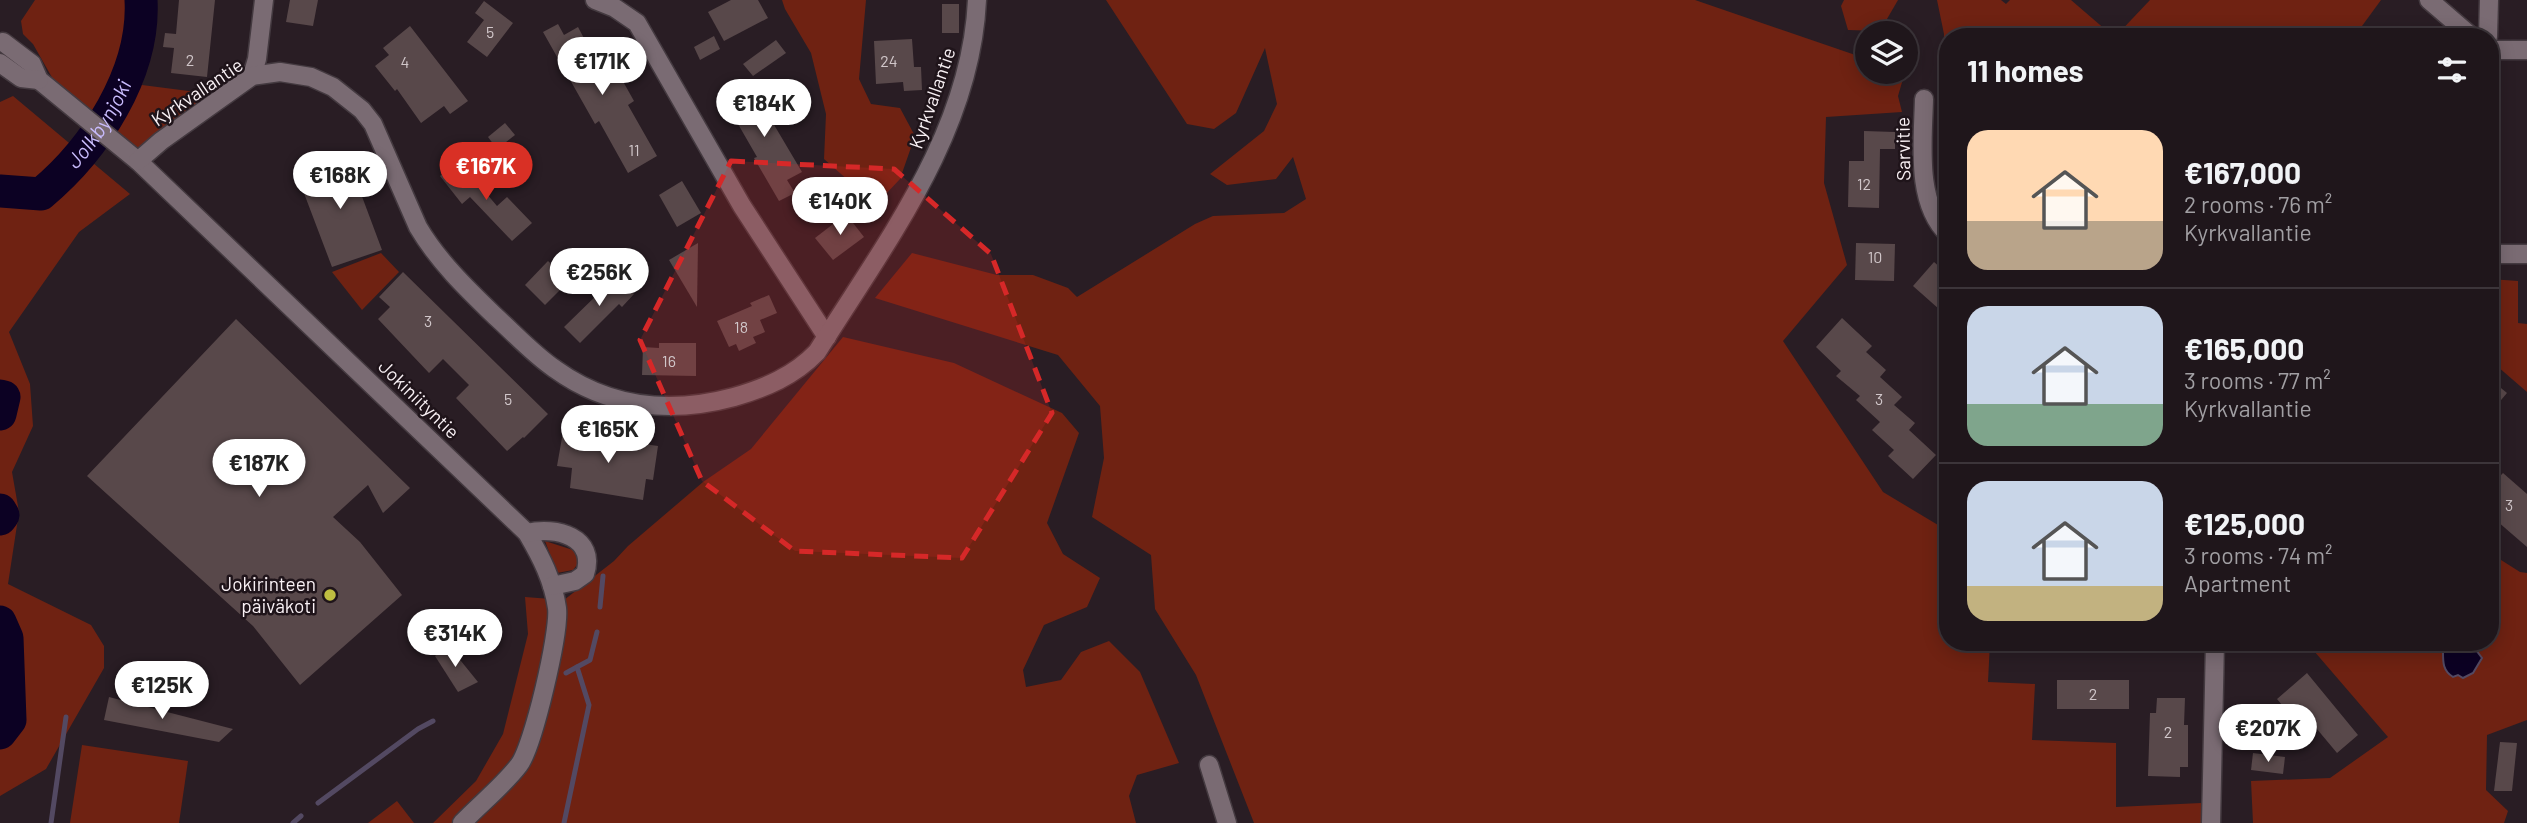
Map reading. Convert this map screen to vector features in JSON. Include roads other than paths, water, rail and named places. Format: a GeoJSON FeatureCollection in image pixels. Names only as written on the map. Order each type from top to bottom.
{"type":"FeatureCollection","features":[{"type":"Feature","properties":{"kind":"street"},"geometry":{"type":"LineString","coordinates":[[252,76],[257,59],[264,0]]}},
{"type":"Feature","properties":{"kind":"street"},"geometry":{"type":"LineString","coordinates":[[595,0],[615,8],[637,23],[742,206],[827,337]]}},
{"type":"Feature","properties":{"kind":"street","name":"Kyrkvallantie"},"geometry":{"type":"LineString","coordinates":[[138,161],[161,141],[252,76],[280,72],[311,77],[333,87],[362,110],[377,133],[426,241],[480,301],[555,369],[596,392],[641,405],[674,407],[713,402],[764,387],[787,376],[806,363],[827,337],[872,267],[933,162],[968,67],[977,0]]}},
{"type":"Feature","properties":{"kind":"street"},"geometry":{"type":"LineString","coordinates":[[2429,0],[2462,28]]}},
{"type":"Feature","properties":{"kind":"street"},"geometry":{"type":"LineString","coordinates":[[2488,28],[2489,0]]}},
{"type":"Feature","properties":{"kind":"street","name":"Jokiniityntie"},"geometry":{"type":"LineString","coordinates":[[1,40],[32,64],[39,80],[138,161],[527,533],[544,564],[552,586],[558,621],[554,647],[539,709],[521,764],[462,823]]}},
{"type":"Feature","properties":{"kind":"street"},"geometry":{"type":"LineString","coordinates":[[2499,50],[2527,50]]}},
{"type":"Feature","properties":{"kind":"street","name":"Jokiniityntie"},"geometry":{"type":"LineString","coordinates":[[0,63],[21,78],[39,80]]}},
{"type":"Feature","properties":{"kind":"street","name":"Sarvitie"},"geometry":{"type":"LineString","coordinates":[[1924,99],[1924,183],[1927,202],[1939,220]]}},
{"type":"Feature","properties":{"kind":"street"},"geometry":{"type":"LineString","coordinates":[[2499,254],[2527,254]]}},
{"type":"Feature","properties":{"kind":"street"},"geometry":{"type":"LineString","coordinates":[[527,533],[548,531],[583,544],[588,555],[584,574],[575,581],[552,586]]}},
{"type":"Feature","properties":{"kind":"street"},"geometry":{"type":"LineString","coordinates":[[2211,823],[2215,651]]}},
{"type":"Feature","properties":{"kind":"street"},"geometry":{"type":"LineString","coordinates":[[1209,765],[1227,823]]}},
{"type":"Feature","properties":{"kind":"waterway","name":"Jolkbynjoki"},"geometry":{"type":"LineString","coordinates":[[0,191],[41,194],[80,155],[97,132],[113,108],[135,55],[141,0]]}},
{"type":"Feature","properties":{"kind":"waterway","name":"Jolkbynjoki"},"geometry":{"type":"LineString","coordinates":[[0,396],[4,397],[0,414]]}},
{"type":"Feature","properties":{"kind":"waterway","name":"Jolkbynjoki"},"geometry":{"type":"LineString","coordinates":[[0,510],[3,515],[0,519]]}},
{"type":"Feature","properties":{"kind":"waterway"},"geometry":{"type":"LineString","coordinates":[[600,607],[603,576]]}},
{"type":"Feature","properties":{"kind":"waterway","name":"Jolkbynjoki"},"geometry":{"type":"LineString","coordinates":[[0,622],[7,638],[10,720],[0,733]]}},
{"type":"Feature","properties":{"kind":"waterway"},"geometry":{"type":"LineString","coordinates":[[564,823],[589,705],[577,667],[590,660],[597,632]]}},
{"type":"Feature","properties":{"kind":"waterway"},"geometry":{"type":"LineString","coordinates":[[566,673],[577,667]]}},
{"type":"Feature","properties":{"kind":"waterway"},"geometry":{"type":"LineString","coordinates":[[51,823],[66,717]]}},
{"type":"Feature","properties":{"kind":"waterway"},"geometry":{"type":"LineString","coordinates":[[318,803],[418,729],[433,721]]}},
{"type":"Feature","properties":{"kind":"waterway"},"geometry":{"type":"LineString","coordinates":[[293,823],[301,816]]}},
{"type":"Feature","properties":{"kind":"place","name":"Jokirinteen päiväkoti"},"geometry":{"type":"Point","coordinates":[330,595]}}]}
